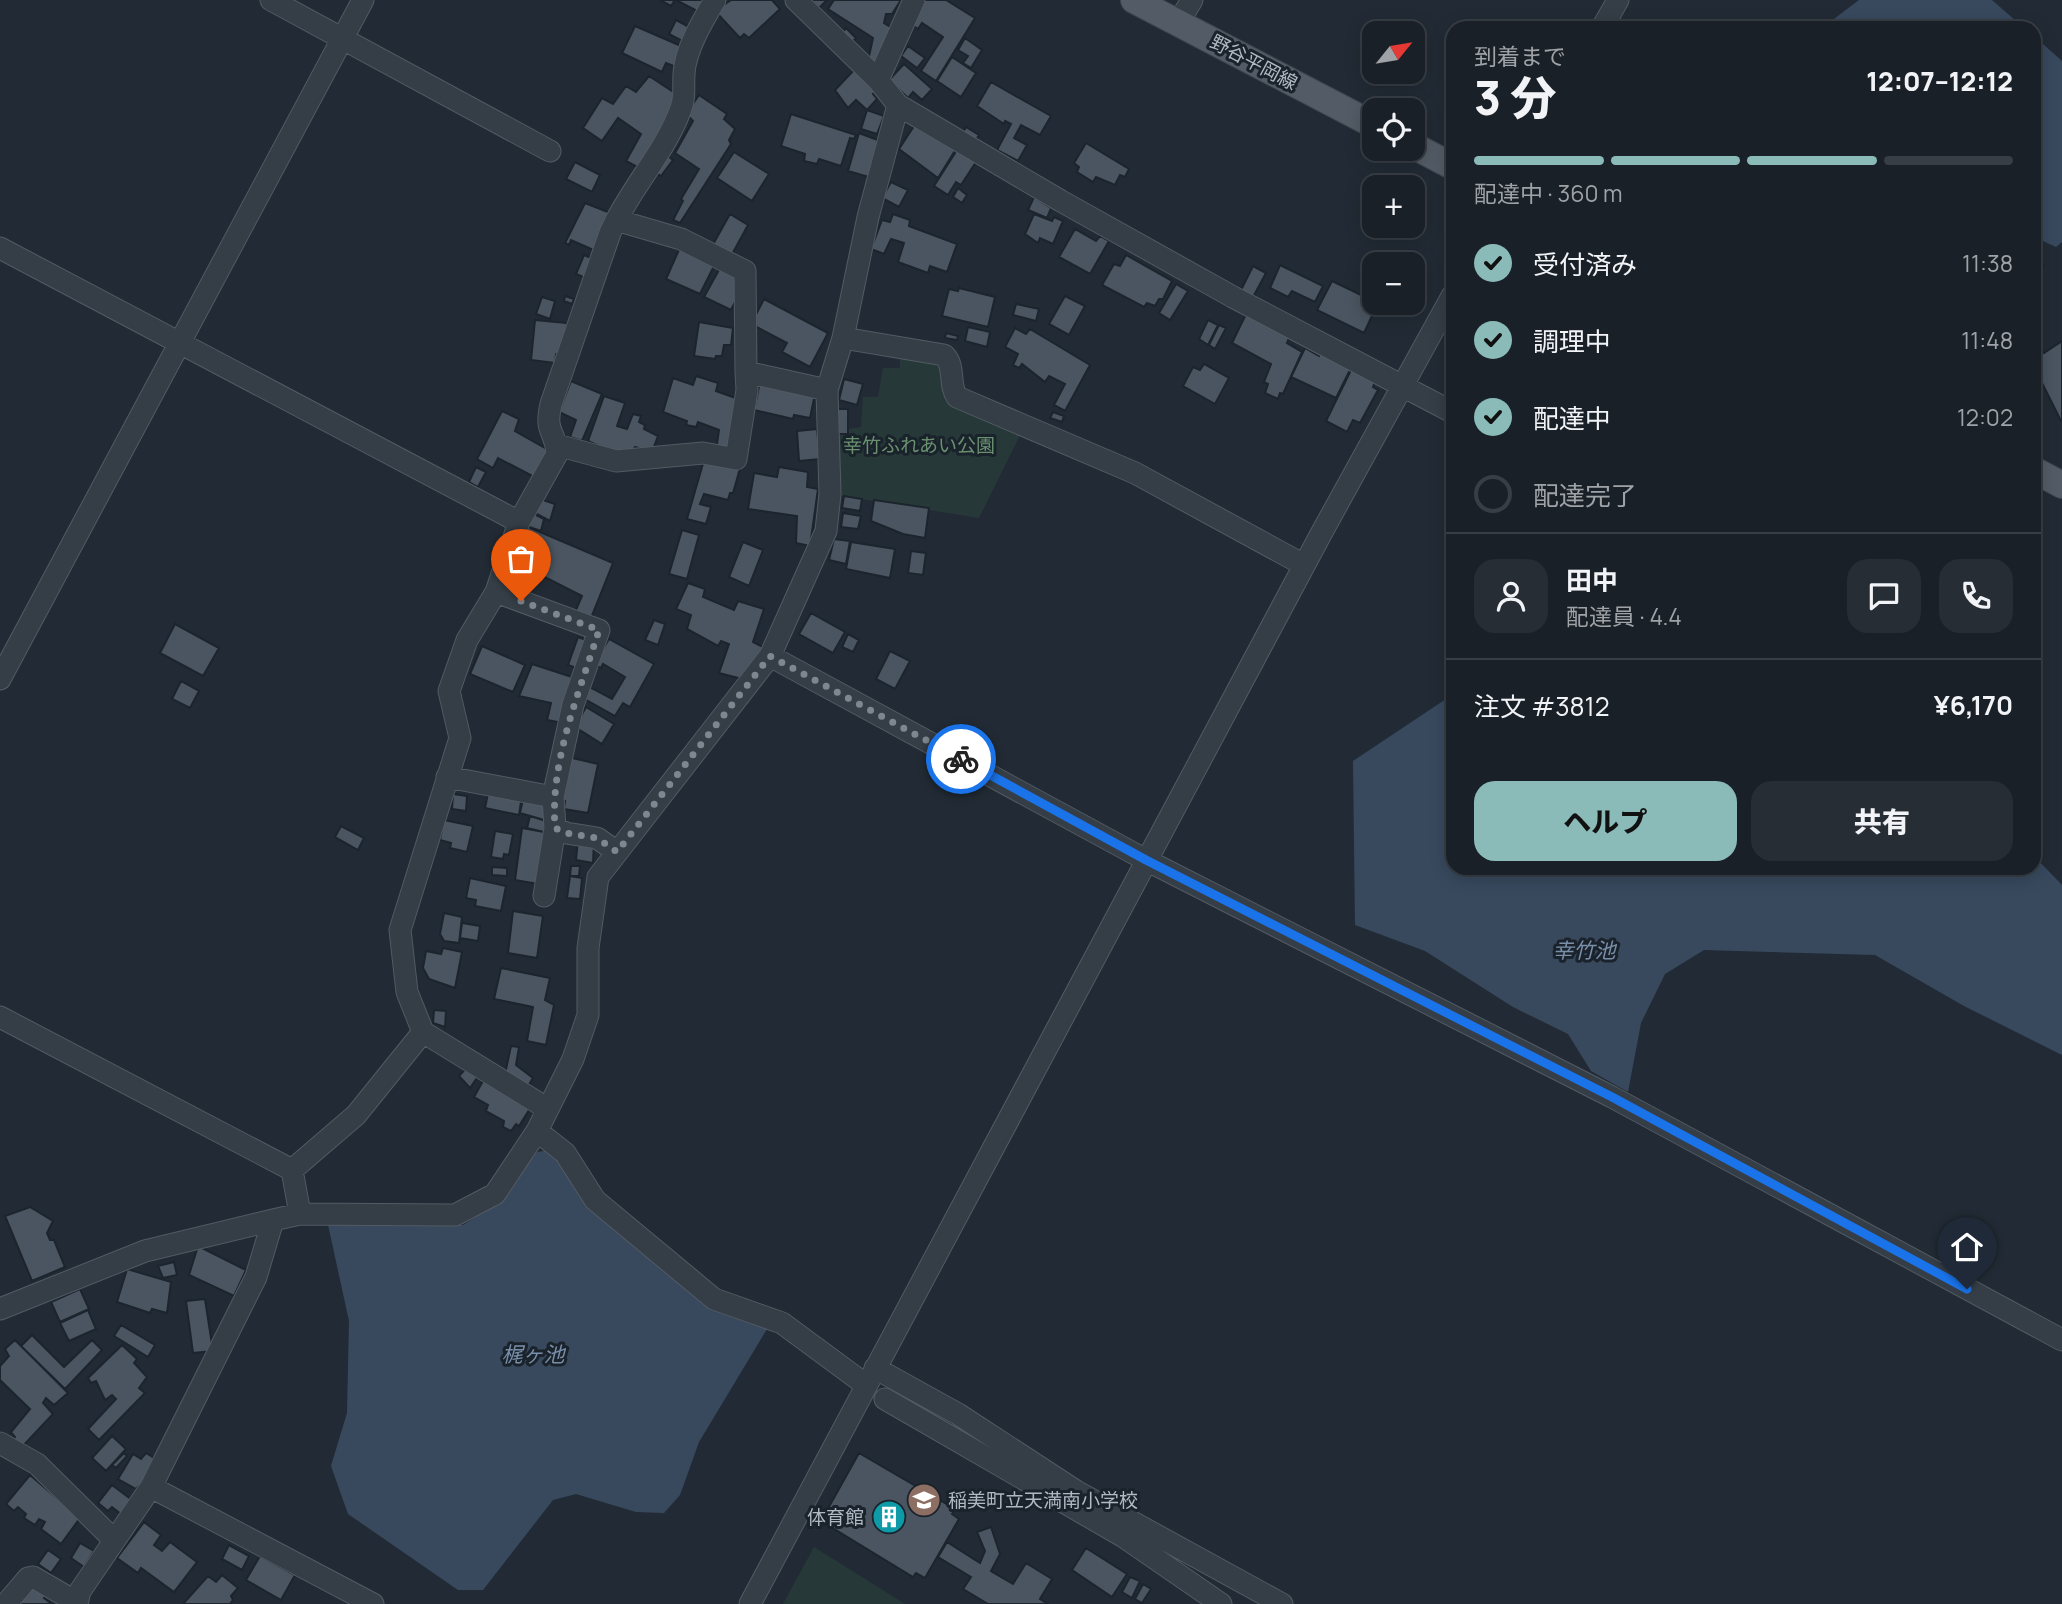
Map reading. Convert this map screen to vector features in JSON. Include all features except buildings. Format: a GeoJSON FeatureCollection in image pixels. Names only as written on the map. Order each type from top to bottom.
{"type":"FeatureCollection","features":[{"type":"Feature","properties":{"kind":"main road","name":"野谷平岡線"},"geometry":{"type":"LineString","coordinates":[[1134,0],[1362,119]]}},
{"type":"Feature","properties":{"kind":"main road"},"geometry":{"type":"LineString","coordinates":[[1425,152],[1446,163]]}},
{"type":"Feature","properties":{"kind":"street"},"geometry":{"type":"LineString","coordinates":[[271,0],[550,151]]}},
{"type":"Feature","properties":{"kind":"street"},"geometry":{"type":"LineString","coordinates":[[0,679],[363,0]]}},
{"type":"Feature","properties":{"kind":"street"},"geometry":{"type":"LineString","coordinates":[[548,1109],[423,1032],[407,992],[400,930],[460,738],[449,691],[467,640],[496,592],[519,522],[557,454],[557,446],[547,425],[551,404],[616,220],[677,119],[686,95],[684,73],[705,16],[715,0]]}},
{"type":"Feature","properties":{"kind":"street"},"geometry":{"type":"LineString","coordinates":[[796,0],[878,79],[898,104],[1072,207],[1233,297],[1446,409]]}},
{"type":"Feature","properties":{"kind":"street"},"geometry":{"type":"LineString","coordinates":[[878,79],[914,0]]}},
{"type":"Feature","properties":{"kind":"street"},"geometry":{"type":"LineString","coordinates":[[1178,23],[1192,0]]}},
{"type":"Feature","properties":{"kind":"street"},"geometry":{"type":"LineString","coordinates":[[1606,21],[1618,0]]}},
{"type":"Feature","properties":{"kind":"street"},"geometry":{"type":"LineString","coordinates":[[0,1309],[145,1251],[272,1220],[300,1214],[455,1215],[495,1194],[537,1131],[573,1059],[588,1015],[588,948],[598,877],[770,656],[795,593],[826,531],[830,494],[827,390],[843,338],[868,217],[898,104]]}},
{"type":"Feature","properties":{"kind":"street"},"geometry":{"type":"LineString","coordinates":[[557,446],[616,461],[703,453],[736,459],[747,390],[745,271],[681,239],[616,220]]}},
{"type":"Feature","properties":{"kind":"street"},"geometry":{"type":"LineString","coordinates":[[0,248],[519,522]]}},
{"type":"Feature","properties":{"kind":"street"},"geometry":{"type":"LineString","coordinates":[[750,1604],[1304,565],[1446,307]]}},
{"type":"Feature","properties":{"kind":"street"},"geometry":{"type":"LineString","coordinates":[[843,338],[944,355],[949,360],[953,391],[957,397],[1135,473],[1304,565]]}},
{"type":"Feature","properties":{"kind":"street"},"geometry":{"type":"LineString","coordinates":[[746,372],[827,390]]}},
{"type":"Feature","properties":{"kind":"street"},"geometry":{"type":"LineString","coordinates":[[496,592],[599,630],[573,705],[553,797],[555,828],[544,896]]}},
{"type":"Feature","properties":{"kind":"street"},"geometry":{"type":"LineString","coordinates":[[770,656],[1146,860],[1612,1097],[2062,1340]]}},
{"type":"Feature","properties":{"kind":"street"},"geometry":{"type":"LineString","coordinates":[[447,776],[553,797]]}},
{"type":"Feature","properties":{"kind":"street"},"geometry":{"type":"LineString","coordinates":[[555,828],[566,833],[597,838],[617,852]]}},
{"type":"Feature","properties":{"kind":"street"},"geometry":{"type":"LineString","coordinates":[[0,1017],[292,1170]]}},
{"type":"Feature","properties":{"kind":"street"},"geometry":{"type":"LineString","coordinates":[[292,1170],[356,1115],[423,1032]]}},
{"type":"Feature","properties":{"kind":"street"},"geometry":{"type":"LineString","coordinates":[[537,1131],[565,1153],[595,1200],[714,1299],[782,1323],[870,1377],[958,1414],[1076,1491],[1282,1604]]}},
{"type":"Feature","properties":{"kind":"street"},"geometry":{"type":"LineString","coordinates":[[292,1170],[300,1214]]}},
{"type":"Feature","properties":{"kind":"street"},"geometry":{"type":"LineString","coordinates":[[6,1604],[28,1578],[33,1577],[76,1603],[114,1540],[151,1487],[256,1277],[272,1220]]}},
{"type":"Feature","properties":{"kind":"street"},"geometry":{"type":"LineString","coordinates":[[884,1399],[1124,1538],[1221,1604]]}},
{"type":"Feature","properties":{"kind":"street"},"geometry":{"type":"LineString","coordinates":[[0,1443],[37,1464],[114,1540]]}},
{"type":"Feature","properties":{"kind":"street"},"geometry":{"type":"LineString","coordinates":[[151,1487],[373,1604]]}},
{"type":"Feature","properties":{"kind":"green space","name":"幸竹ふれあい公園"},"geometry":{"type":"Polygon","coordinates":[[[900,347],[949,360],[958,397],[1025,425],[979,518],[830,494],[828,432],[861,427],[863,397],[878,397],[883,368],[900,368],[900,347]]]}},
{"type":"Feature","properties":{"kind":"green space"},"geometry":{"type":"Polygon","coordinates":[[[814,1547],[905,1604],[783,1604],[814,1547]]]}},
{"type":"Feature","properties":{"kind":"water"},"geometry":{"type":"Polygon","coordinates":[[[1859,0],[1992,0],[2016,21],[1831,21],[1859,0]]]}},
{"type":"Feature","properties":{"kind":"water"},"geometry":{"type":"Polygon","coordinates":[[[2041,42],[2062,61],[2062,242],[2056,247],[2041,240],[2041,42]]]}},
{"type":"Feature","properties":{"kind":"water","name":"幸竹池"},"geometry":{"type":"Polygon","coordinates":[[[1446,699],[1446,875],[2041,875],[2041,863],[2062,885],[2062,1055],[1964,1006],[1875,955],[1704,950],[1665,974],[1641,1023],[1628,1092],[1591,1071],[1568,1034],[1513,1007],[1425,951],[1355,925],[1353,761],[1446,699]]]}},
{"type":"Feature","properties":{"kind":"water","name":"梶ヶ池"},"geometry":{"type":"Polygon","coordinates":[[[551,1150],[585,1197],[652,1262],[712,1310],[767,1329],[699,1442],[680,1495],[664,1513],[636,1512],[576,1494],[553,1500],[483,1590],[458,1590],[348,1514],[331,1466],[347,1413],[349,1321],[327,1220],[463,1225],[496,1204],[537,1152],[551,1150]]]}},
{"type":"Feature","properties":{"kind":"way so far"},"geometry":{"type":"LineString","coordinates":[[521,601],[599,630],[568,727],[553,797],[555,828],[566,833],[597,838],[617,852],[713,734],[770,656],[961,759]]}},
{"type":"Feature","properties":{"kind":"place","name":"稲美町立天満南小学校"},"geometry":{"type":"Point","coordinates":[924,1500]}},
{"type":"Feature","properties":{"kind":"place","name":"体育館"},"geometry":{"type":"Point","coordinates":[889,1517]}},
{"type":"Feature","properties":{"kind":"route"},"geometry":{"type":"LineString","coordinates":[[961,759],[1146,860],[1612,1097],[1967,1289]]}}]}
